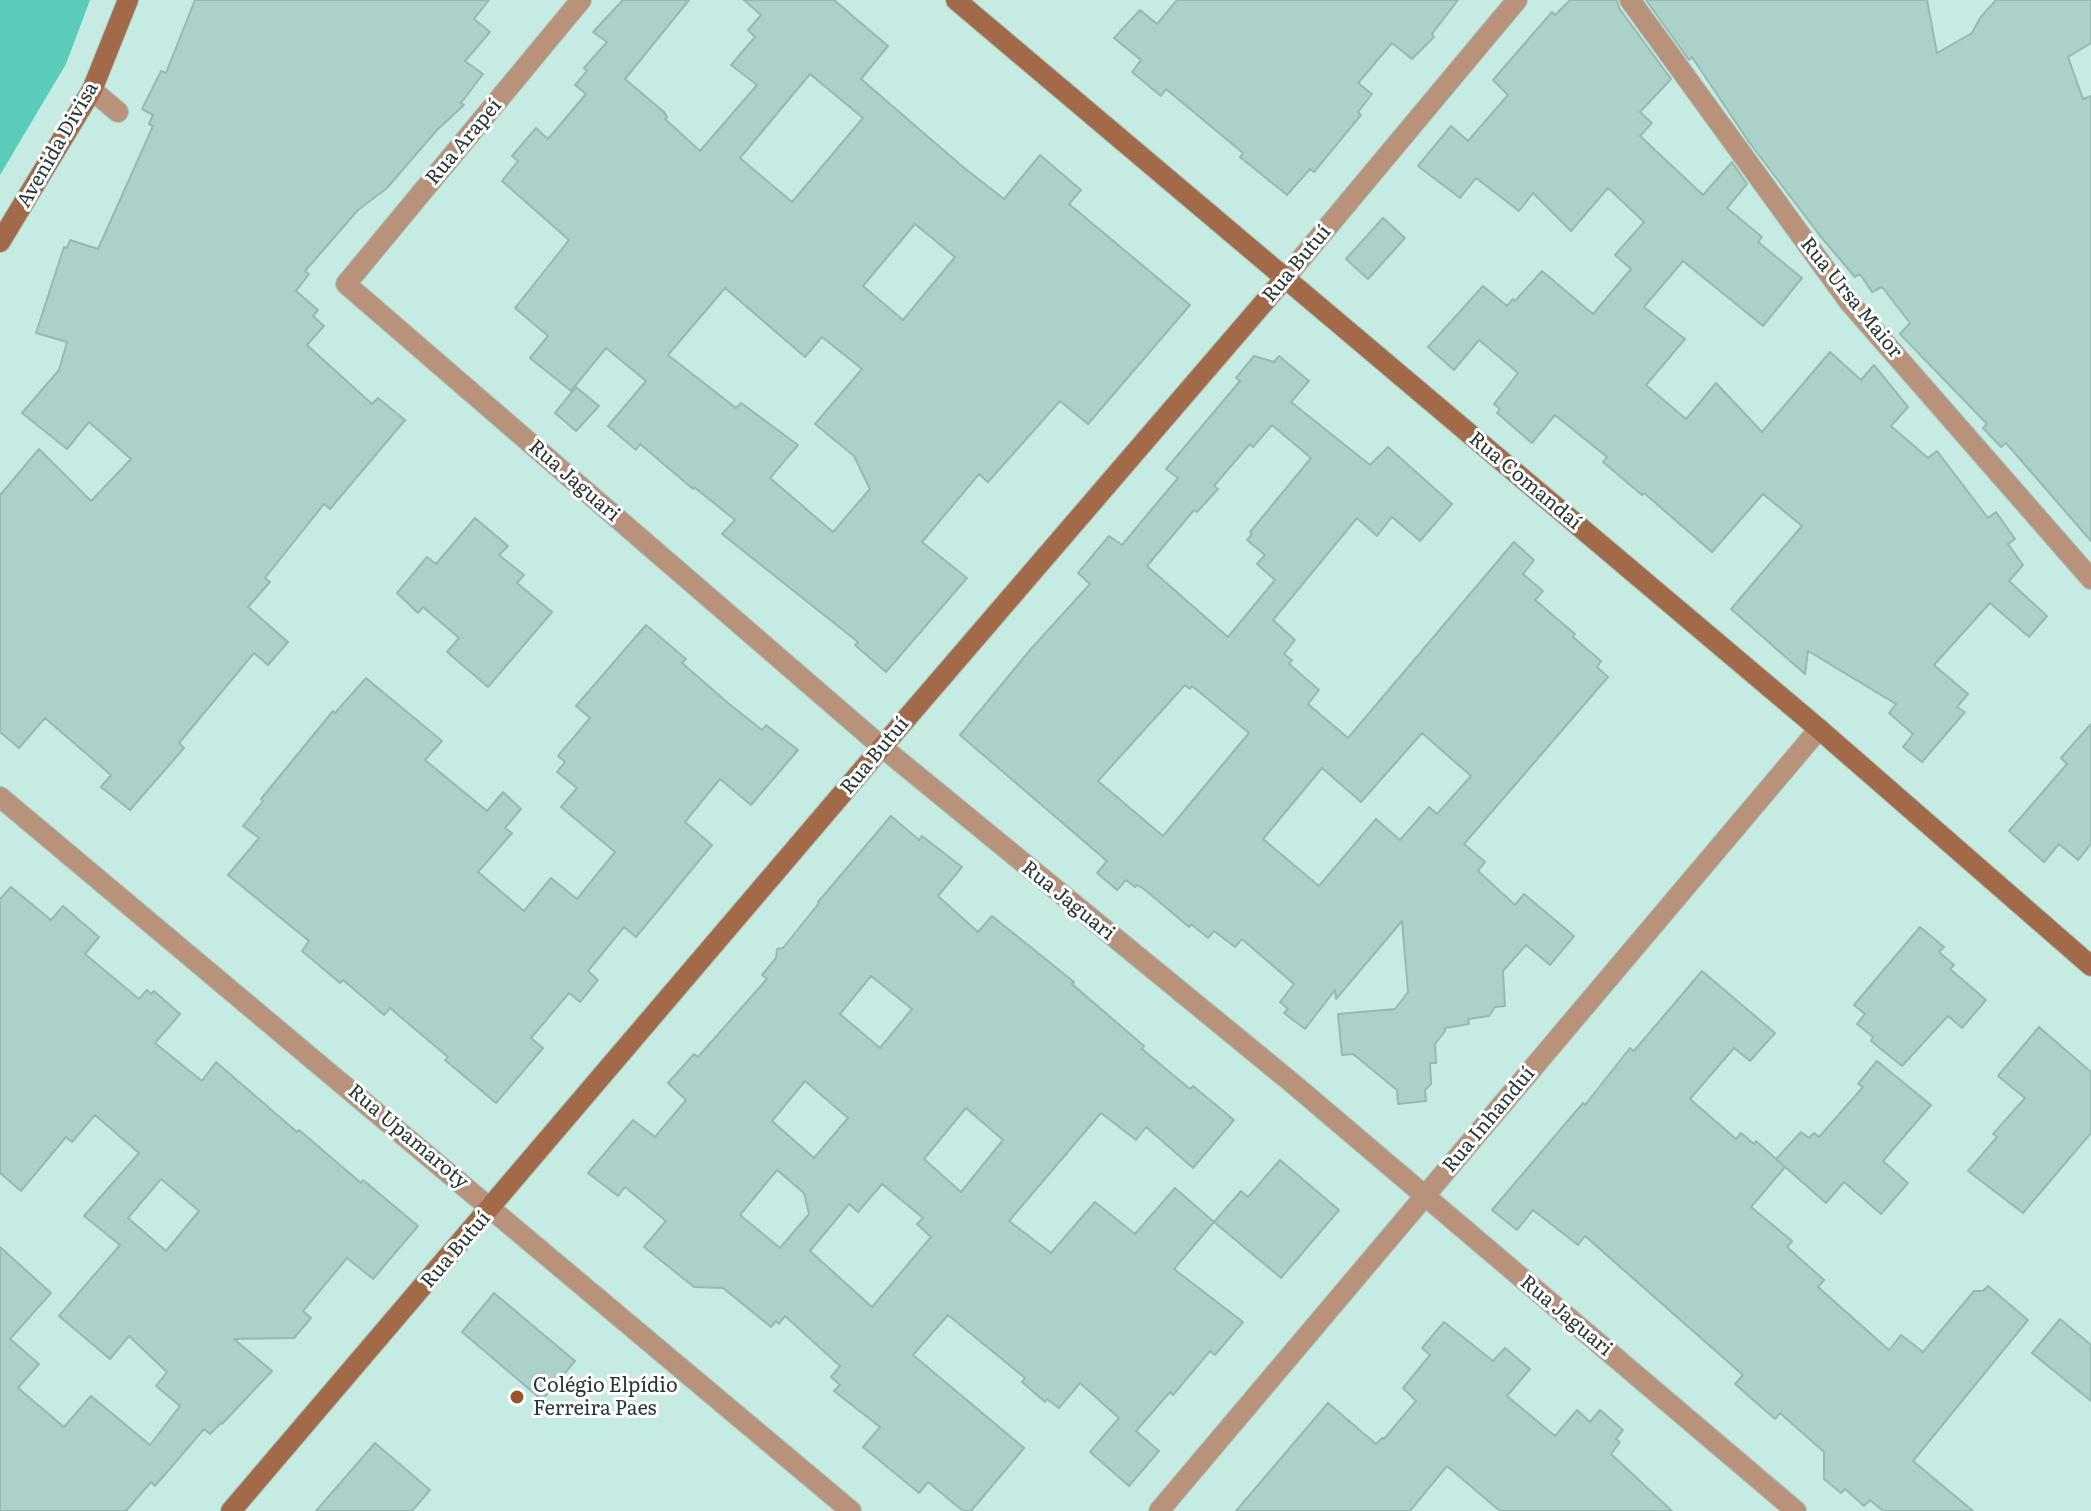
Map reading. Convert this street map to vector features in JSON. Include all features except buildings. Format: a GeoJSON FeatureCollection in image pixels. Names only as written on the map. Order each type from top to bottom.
{"type":"FeatureCollection","features":[{"type":"Feature","properties":{"kind":"street","name":"Avenida Divisa"},"geometry":{"type":"LineString","coordinates":[[0,242],[92,90],[128,0]]}},
{"type":"Feature","properties":{"kind":"street","name":"Rua Arapeí"},"geometry":{"type":"LineString","coordinates":[[346,284],[581,0]]}},
{"type":"Feature","properties":{"kind":"street","name":"Rua Comandaí"},"geometry":{"type":"LineString","coordinates":[[956,0],[1819,729],[2091,966]]}},
{"type":"Feature","properties":{"kind":"street","name":"Rua Butuí"},"geometry":{"type":"LineString","coordinates":[[231,1511],[1285,278],[1517,0]]}},
{"type":"Feature","properties":{"kind":"street","name":"Rua Ursa Maior"},"geometry":{"type":"LineString","coordinates":[[1630,0],[1850,303],[2091,579]]}},
{"type":"Feature","properties":{"kind":"street"},"geometry":{"type":"LineString","coordinates":[[92,90],[118,112]]}},
{"type":"Feature","properties":{"kind":"street","name":"Rua Jaguari"},"geometry":{"type":"LineString","coordinates":[[346,284],[882,747],[1291,1082],[1796,1511]]}},
{"type":"Feature","properties":{"kind":"street","name":"Rua Inhanduí"},"geometry":{"type":"LineString","coordinates":[[1159,1511],[1819,729]]}},
{"type":"Feature","properties":{"kind":"street","name":"Rua Upamaroty"},"geometry":{"type":"LineString","coordinates":[[0,797],[851,1511]]}},
{"type":"Feature","properties":{"kind":"green space"},"geometry":{"type":"Polygon","coordinates":[[[0,0],[90,0],[66,64],[0,175],[0,0]]]}},
{"type":"Feature","properties":{"kind":"place","name":"Colégio Elpídio Ferreira Paes"},"geometry":{"type":"Point","coordinates":[517,1397]}}]}
